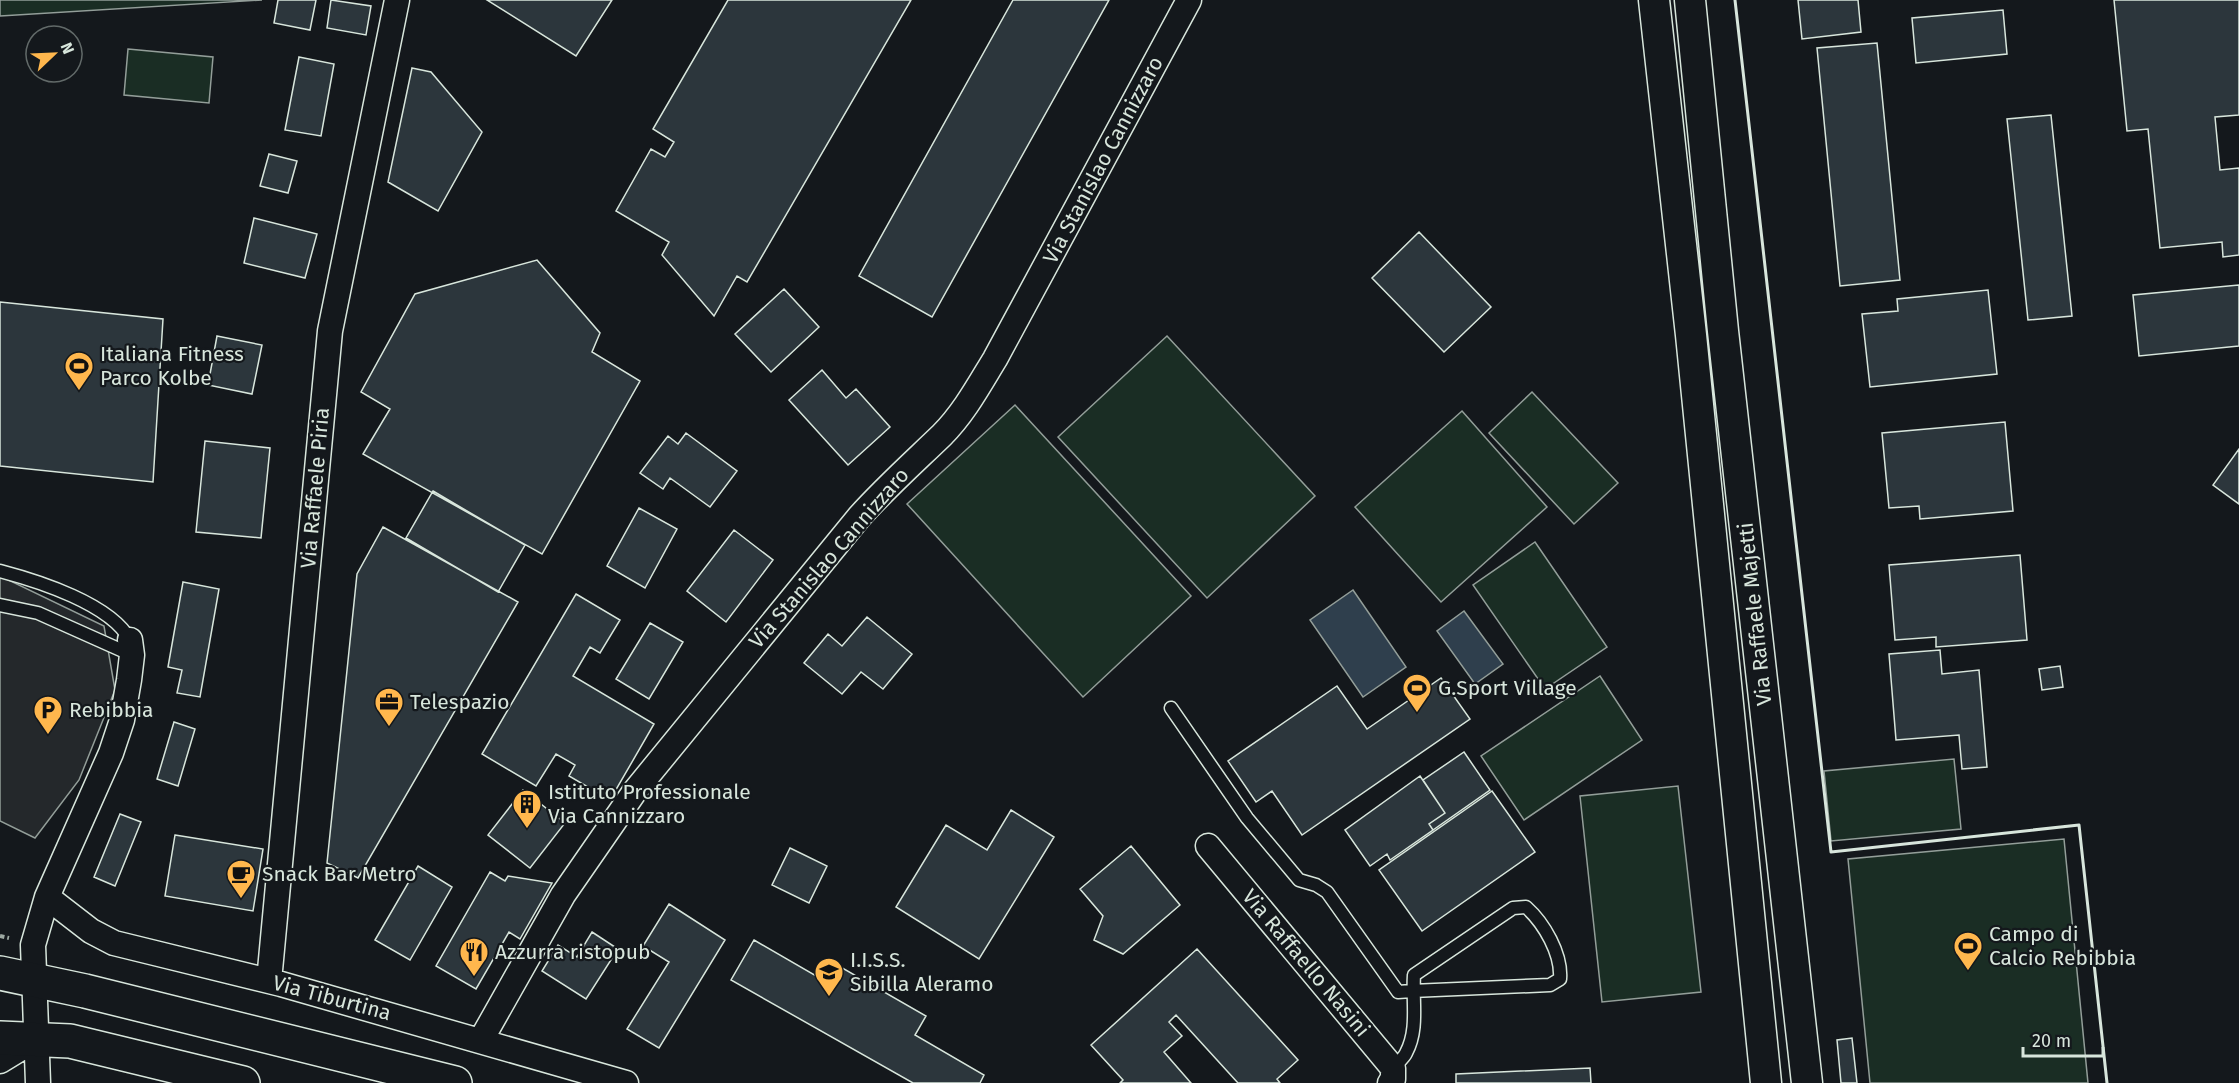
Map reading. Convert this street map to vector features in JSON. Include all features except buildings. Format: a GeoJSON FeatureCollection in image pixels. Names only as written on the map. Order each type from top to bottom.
{"type":"FeatureCollection","features":[{"type":"Feature","properties":{"kind":"main road"},"geometry":{"type":"LineString","coordinates":[[15,981],[85,991],[455,1083]]}},
{"type":"Feature","properties":{"kind":"main road"},"geometry":{"type":"LineString","coordinates":[[15,1034],[76,1042],[243,1083]]}},
{"type":"Feature","properties":{"kind":"street","name":"Via Raffaele Piria"},"geometry":{"type":"LineString","coordinates":[[269,981],[330,331],[397,0]]}},
{"type":"Feature","properties":{"kind":"street","name":"Via Stanislao Cannizzaro"},"geometry":{"type":"LineString","coordinates":[[481,1040],[563,895],[635,791],[859,517],[890,483],[942,435],[974,394],[1189,0]]}},
{"type":"Feature","properties":{"kind":"street","name":"Via Raffaele Majetti"},"geometry":{"type":"LineString","coordinates":[[1654,0],[1691,335],[1767,1083]]}},
{"type":"Feature","properties":{"kind":"street","name":"Via Raffaele Majetti"},"geometry":{"type":"LineString","coordinates":[[1690,0],[1723,331],[1807,1083]]}},
{"type":"Feature","properties":{"kind":"street"},"geometry":{"type":"LineString","coordinates":[[1671,150],[1706,145]]}},
{"type":"Feature","properties":{"kind":"street"},"geometry":{"type":"LineString","coordinates":[[1691,335],[1723,331]]}},
{"type":"Feature","properties":{"kind":"street"},"geometry":{"type":"LineString","coordinates":[[38,1083],[15,1034],[15,981],[33,945],[47,897],[111,753],[122,720],[131,648]]}},
{"type":"Feature","properties":{"kind":"street","name":"Via Raffaello Nasini"},"geometry":{"type":"LineString","coordinates":[[1208,846],[1392,1075]]}},
{"type":"Feature","properties":{"kind":"street","name":"Via Tiburtina"},"geometry":{"type":"LineString","coordinates":[[47,897],[91,931],[114,943],[269,981],[626,1083]]}},
{"type":"Feature","properties":{"kind":"street"},"geometry":{"type":"LineString","coordinates":[[0,1061],[15,1034]]}},
{"type":"Feature","properties":{"kind":"lane"},"geometry":{"type":"LineString","coordinates":[[0,571],[43,582],[100,611],[120,624],[131,648]]}},
{"type":"Feature","properties":{"kind":"lane"},"geometry":{"type":"LineString","coordinates":[[0,605],[38,613],[131,648]]}},
{"type":"Feature","properties":{"kind":"lane"},"geometry":{"type":"LineString","coordinates":[[1171,708],[1247,818],[1299,880],[1316,885],[1327,892],[1398,992],[1413,991],[1550,985],[1560,979],[1561,969],[1537,917],[1526,907],[1513,908],[1414,975],[1413,991],[1414,1024],[1406,1053],[1392,1075]]}},
{"type":"Feature","properties":{"kind":"green space"},"geometry":{"type":"Polygon","coordinates":[[[0,0],[262,0],[0,16],[0,0]]]}},
{"type":"Feature","properties":{"kind":"green space"},"geometry":{"type":"Polygon","coordinates":[[[128,49],[213,57],[209,103],[124,95],[128,49]]]}},
{"type":"Feature","properties":{"kind":"green space"},"geometry":{"type":"Polygon","coordinates":[[[1167,336],[1315,496],[1207,598],[1058,437],[1167,336]]]}},
{"type":"Feature","properties":{"kind":"green space"},"geometry":{"type":"Polygon","coordinates":[[[1532,392],[1618,483],[1574,524],[1489,433],[1532,392]]]}},
{"type":"Feature","properties":{"kind":"green space"},"geometry":{"type":"Polygon","coordinates":[[[1015,405],[1191,596],[1083,697],[907,504],[1015,405]]]}},
{"type":"Feature","properties":{"kind":"green space"},"geometry":{"type":"Polygon","coordinates":[[[1462,411],[1547,507],[1441,602],[1355,507],[1462,411]]]}},
{"type":"Feature","properties":{"kind":"green space"},"geometry":{"type":"Polygon","coordinates":[[[1535,542],[1607,647],[1545,689],[1473,585],[1535,542]]]}},
{"type":"Feature","properties":{"kind":"green space"},"geometry":{"type":"Polygon","coordinates":[[[1600,676],[1642,740],[1524,820],[1481,756],[1600,676]]]}},
{"type":"Feature","properties":{"kind":"green space"},"geometry":{"type":"Polygon","coordinates":[[[1954,759],[1961,829],[1831,841],[1824,771],[1954,759]]]}},
{"type":"Feature","properties":{"kind":"green space"},"geometry":{"type":"Polygon","coordinates":[[[1678,786],[1701,992],[1602,1002],[1580,796],[1678,786]]]}},
{"type":"Feature","properties":{"kind":"green space","name":"Campo di Calcio Rebibbia"},"geometry":{"type":"Polygon","coordinates":[[[2064,839],[2088,1083],[1870,1083],[1848,859],[2064,839]]]}},
{"type":"Feature","properties":{"kind":"shaded area","name":"Rebibbia"},"geometry":{"type":"Polygon","coordinates":[[[0,576],[104,626],[115,690],[79,780],[35,838],[0,821],[0,576]]]}},
{"type":"Feature","properties":{"kind":"water"},"geometry":{"type":"Polygon","coordinates":[[[1353,590],[1406,667],[1363,697],[1310,620],[1353,590]]]}},
{"type":"Feature","properties":{"kind":"water"},"geometry":{"type":"Polygon","coordinates":[[[1464,611],[1503,664],[1475,684],[1437,631],[1464,611]]]}},
{"type":"Feature","properties":{"kind":"wall"},"geometry":{"type":"LineString","coordinates":[[1735,0],[1831,852],[2079,825],[2107,1083]]}},
{"type":"Feature","properties":{"kind":"place","name":"Italiana Fitness Parco Kolbe"},"geometry":{"type":"Point","coordinates":[79,392]}},
{"type":"Feature","properties":{"kind":"place","name":"G.Sport Village"},"geometry":{"type":"Point","coordinates":[1417,714]}},
{"type":"Feature","properties":{"kind":"place","name":"Telespazio"},"geometry":{"type":"Point","coordinates":[389,728]}},
{"type":"Feature","properties":{"kind":"place","name":"Rebibbia"},"geometry":{"type":"Point","coordinates":[48,736]}},
{"type":"Feature","properties":{"kind":"place","name":"Istituto Professionale Via Cannizzaro"},"geometry":{"type":"Point","coordinates":[527,830]}},
{"type":"Feature","properties":{"kind":"place","name":"Snack Bar Metro"},"geometry":{"type":"Point","coordinates":[241,900]}},
{"type":"Feature","properties":{"kind":"place","name":"Campo di Calcio Rebibbia"},"geometry":{"type":"Point","coordinates":[1968,972]}},
{"type":"Feature","properties":{"kind":"place","name":"Azzurra ristopub"},"geometry":{"type":"Point","coordinates":[474,978]}},
{"type":"Feature","properties":{"kind":"place","name":"I.I.S.S. Sibilla Aleramo"},"geometry":{"type":"Point","coordinates":[829,998]}}]}
